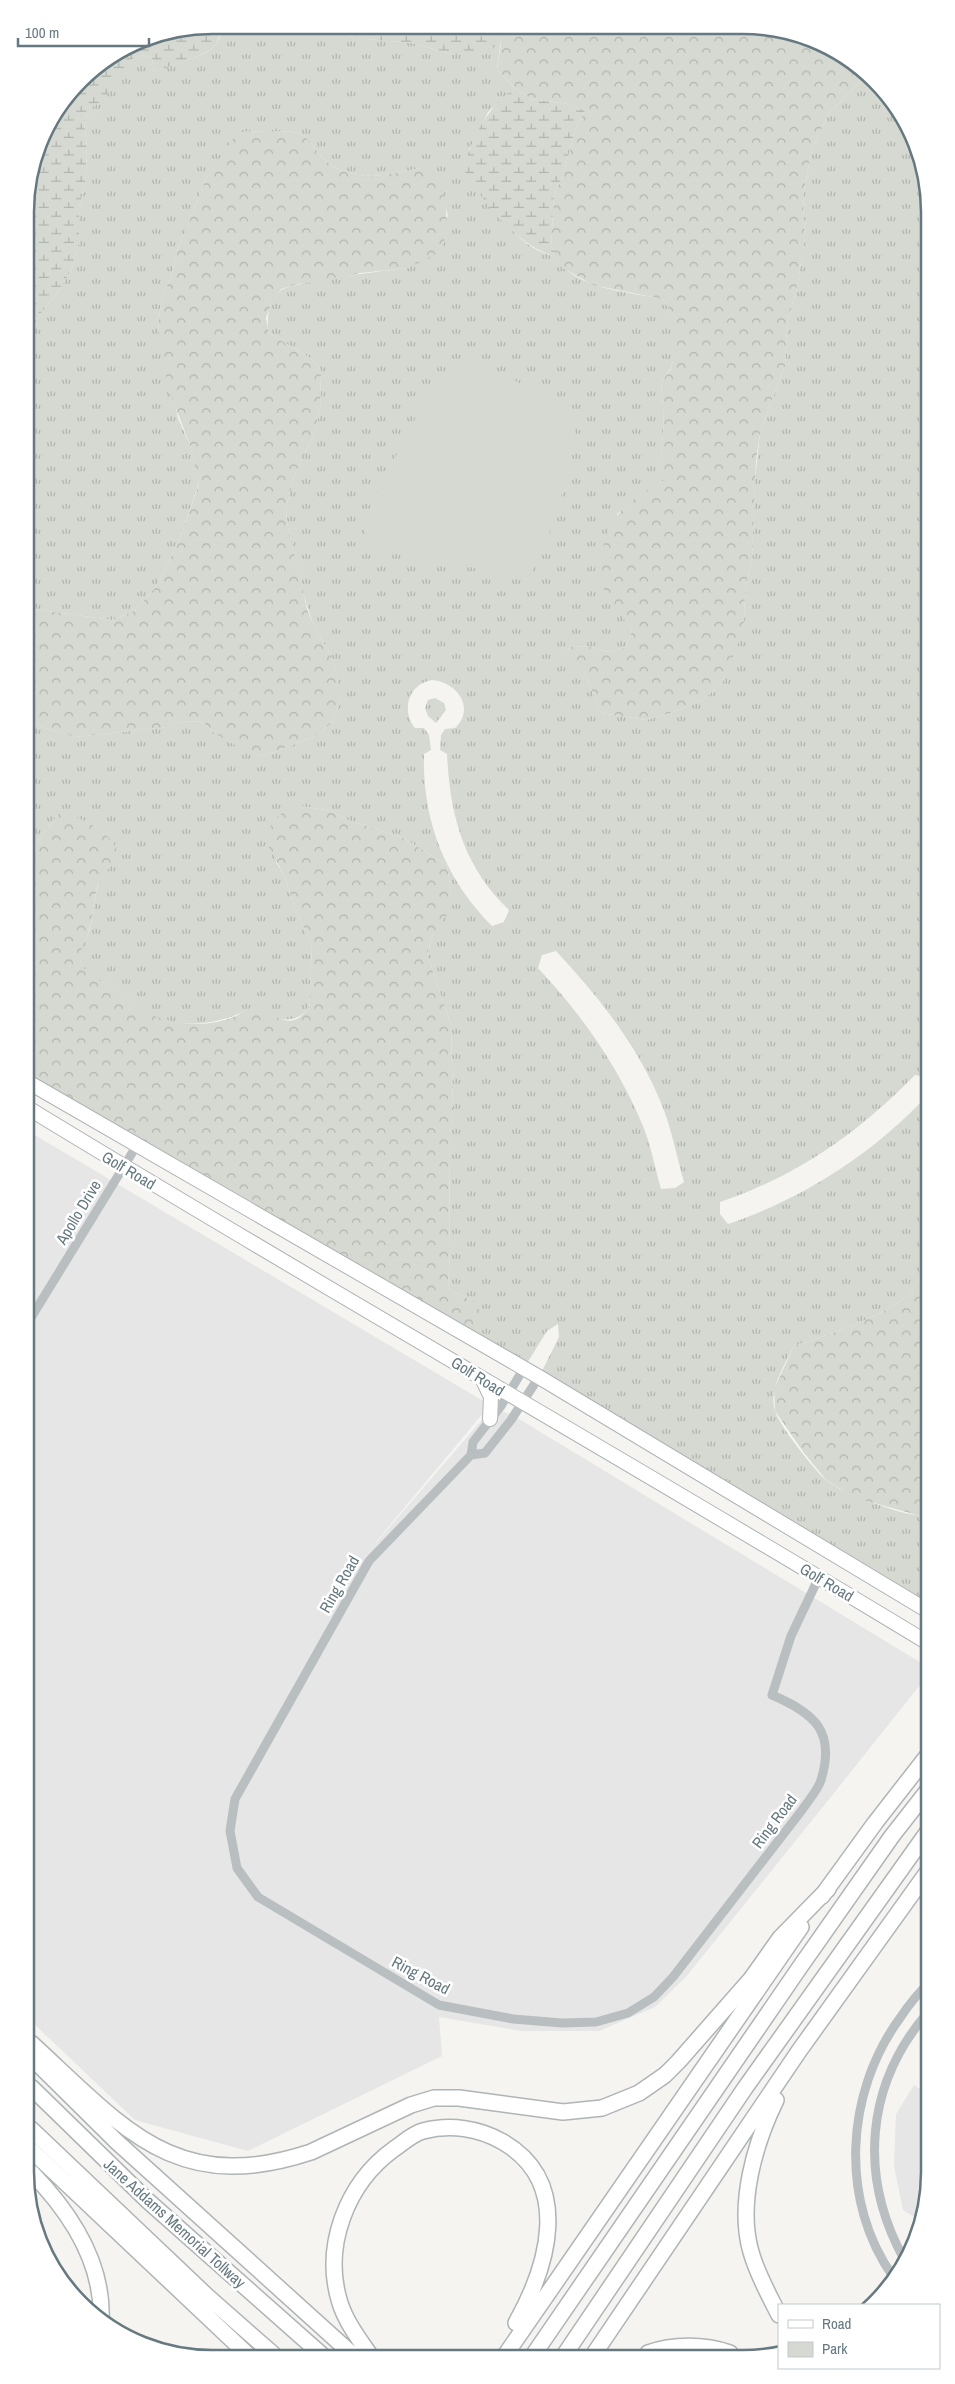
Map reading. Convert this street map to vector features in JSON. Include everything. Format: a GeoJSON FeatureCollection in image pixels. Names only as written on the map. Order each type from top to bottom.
{"type":"FeatureCollection","features":[{"type":"Feature","properties":{"kind":"highway"},"geometry":{"type":"LineString","coordinates":[[509,2350],[828,1889],[921,1764]]}},
{"type":"Feature","properties":{"kind":"highway"},"geometry":{"type":"LineString","coordinates":[[537,2350],[806,1959],[892,1836],[921,1799]]}},
{"type":"Feature","properties":{"kind":"highway"},"geometry":{"type":"LineString","coordinates":[[568,2350],[746,2088],[921,1841]]}},
{"type":"Feature","properties":{"kind":"highway"},"geometry":{"type":"LineString","coordinates":[[597,2350],[800,2051],[921,1881]]}},
{"type":"Feature","properties":{"kind":"highway"},"geometry":{"type":"LineString","coordinates":[[34,2046],[136,2136],[176,2156],[220,2166],[255,2166],[295,2158],[411,2105],[434,2098],[458,2098],[563,2112],[602,2108],[639,2093],[665,2075],[750,1979],[780,1938],[828,1889]]}},
{"type":"Feature","properties":{"kind":"highway"},"geometry":{"type":"LineString","coordinates":[[778,2313],[751,2251],[748,2226],[748,2193],[763,2126],[800,2051]]}},
{"type":"Feature","properties":{"kind":"highway"},"geometry":{"type":"LineString","coordinates":[[34,2060],[131,2155],[347,2350]]}},
{"type":"Feature","properties":{"kind":"highway","name":"Jane Addams Memorial Tollway"},"geometry":{"type":"LineString","coordinates":[[34,2090],[148,2201],[316,2350]]}},
{"type":"Feature","properties":{"kind":"highway"},"geometry":{"type":"LineString","coordinates":[[367,2350],[347,2318],[340,2303],[336,2287],[334,2260],[337,2234],[343,2215],[363,2178],[382,2157],[421,2132],[456,2128],[489,2134],[508,2145],[525,2160],[538,2178],[545,2196],[548,2223],[545,2255],[534,2290],[502,2350]]}},
{"type":"Feature","properties":{"kind":"highway","name":"Jane Addams Memorial Tollway"},"geometry":{"type":"LineString","coordinates":[[34,2132],[208,2297],[268,2350]]}},
{"type":"Feature","properties":{"kind":"highway"},"geometry":{"type":"LineString","coordinates":[[34,2153],[243,2350]]}},
{"type":"Feature","properties":{"kind":"highway"},"geometry":{"type":"LineString","coordinates":[[34,2176],[71,2220],[79,2234],[98,2281],[100,2312]]}},
{"type":"Feature","properties":{"kind":"highway"},"geometry":{"type":"LineString","coordinates":[[660,2350],[672,2347],[694,2346],[715,2350]]}},
{"type":"Feature","properties":{"kind":"main road","name":"Golf Road"},"geometry":{"type":"LineString","coordinates":[[34,1085],[539,1376],[921,1607]]}},
{"type":"Feature","properties":{"kind":"main road","name":"Golf Road"},"geometry":{"type":"LineString","coordinates":[[34,1112],[921,1639]]}},
{"type":"Feature","properties":{"kind":"main road"},"geometry":{"type":"LineString","coordinates":[[482,1379],[492,1397],[490,1419]]}},
{"type":"Feature","properties":{"kind":"street","name":"Apollo Drive"},"geometry":{"type":"LineString","coordinates":[[34,1313],[137,1145]]}},
{"type":"Feature","properties":{"kind":"street","name":"Ring Road"},"geometry":{"type":"LineString","coordinates":[[524,1368],[501,1406],[473,1442],[470,1455],[369,1561],[235,1799],[230,1831],[237,1868],[258,1897],[439,2005],[513,2019],[596,2022],[628,2013],[654,1997],[673,1976],[802,1810],[821,1782],[826,1753],[820,1725],[799,1707],[772,1695],[791,1636],[819,1577]]}},
{"type":"Feature","properties":{"kind":"street","name":"Ring Road"},"geometry":{"type":"LineString","coordinates":[[470,1455],[485,1453],[522,1403],[539,1376]]}},
{"type":"Feature","properties":{"kind":"street"},"geometry":{"type":"LineString","coordinates":[[891,2272],[872,2239],[860,2196],[856,2178],[856,2131],[864,2090],[878,2051],[905,2011],[921,1992]]}},
{"type":"Feature","properties":{"kind":"street"},"geometry":{"type":"LineString","coordinates":[[902,2254],[884,2217],[875,2176],[874,2148],[885,2082],[900,2051],[921,2020]]}},
{"type":"Feature","properties":{"kind":"shaded area"},"geometry":{"type":"Polygon","coordinates":[[[34,1135],[490,1405],[519,1419],[921,1663],[921,1684],[685,1978],[655,2007],[599,2031],[522,2031],[439,2017],[442,2056],[248,2151],[135,2120],[34,2024],[34,1135]],[[489,1406],[375,1543],[486,1415],[489,1406]]]}},
{"type":"Feature","properties":{"kind":"shaded area"},"geometry":{"type":"Polygon","coordinates":[[[914,2085],[921,2090],[921,2184],[915,2218],[903,2210],[894,2166],[896,2114],[914,2085]]]}},
{"type":"Feature","properties":{"kind":"green space"},"geometry":{"type":"Polygon","coordinates":[[[220,34],[216,44],[205,53],[154,72],[152,58],[142,55],[132,59],[102,102],[92,107],[84,121],[87,147],[86,178],[79,208],[79,242],[72,268],[60,289],[41,313],[34,327],[35,188],[47,143],[70,103],[103,70],[143,47],[188,35],[220,34]]]}},
{"type":"Feature","properties":{"kind":"green space"},"geometry":{"type":"Polygon","coordinates":[[[344,34],[366,39],[413,43],[453,55],[469,54],[500,46],[497,70],[515,88],[488,112],[469,150],[501,215],[524,241],[539,251],[557,257],[565,268],[575,276],[589,283],[619,291],[662,299],[676,318],[677,346],[671,368],[661,382],[664,426],[661,454],[665,480],[636,498],[617,514],[622,614],[632,631],[626,647],[609,652],[591,647],[573,646],[564,653],[585,674],[601,713],[646,720],[701,701],[722,683],[744,622],[745,590],[752,561],[755,481],[760,432],[785,366],[787,323],[797,288],[805,238],[803,196],[812,149],[829,113],[862,80],[885,103],[908,143],[918,177],[921,200],[921,1076],[915,1075],[849,1134],[801,1166],[749,1191],[720,1202],[720,1214],[728,1224],[810,1188],[883,1138],[921,1102],[921,1273],[919,1279],[914,1288],[905,1297],[876,1315],[841,1330],[794,1346],[778,1377],[773,1403],[778,1418],[790,1437],[814,1468],[827,1481],[876,1504],[921,1516],[921,1605],[539,1377],[559,1337],[558,1324],[547,1331],[524,1368],[468,1335],[473,1301],[448,1289],[450,1252],[449,1142],[453,1110],[451,1025],[427,954],[433,934],[451,893],[447,865],[403,838],[348,820],[331,811],[300,806],[276,862],[284,875],[293,903],[312,946],[309,1008],[295,1018],[280,1019],[248,1009],[236,1015],[209,1022],[195,1024],[167,1021],[141,1011],[124,995],[99,980],[83,968],[81,964],[81,951],[91,925],[98,885],[117,853],[108,837],[94,826],[59,813],[34,847],[34,723],[41,727],[75,737],[167,727],[185,721],[203,722],[213,732],[257,756],[275,752],[320,734],[333,721],[340,703],[333,659],[313,624],[302,590],[287,523],[286,507],[295,474],[314,434],[320,410],[321,370],[310,358],[269,333],[268,316],[270,306],[280,291],[301,284],[408,268],[448,216],[444,202],[421,168],[372,176],[348,173],[326,161],[308,140],[295,132],[243,132],[207,177],[178,249],[171,277],[162,297],[158,324],[178,418],[190,445],[199,483],[179,541],[156,587],[134,611],[112,620],[34,609],[34,327],[41,313],[60,289],[72,268],[79,242],[79,208],[86,177],[87,147],[84,121],[92,107],[132,59],[142,55],[152,58],[154,72],[205,53],[216,44],[220,35],[344,34]],[[432,680],[417,687],[409,699],[408,714],[415,728],[424,728],[429,735],[431,750],[424,754],[424,778],[432,825],[440,847],[461,889],[492,926],[504,922],[509,910],[480,876],[462,838],[456,819],[451,798],[447,754],[440,750],[441,735],[445,729],[455,728],[461,720],[464,705],[456,691],[441,682],[432,680]],[[556,951],[542,955],[538,968],[598,1042],[633,1104],[651,1149],[661,1189],[675,1188],[684,1182],[667,1119],[659,1098],[627,1038],[586,985],[556,951]]]}},
{"type":"Feature","properties":{"kind":"green space"},"geometry":{"type":"Polygon","coordinates":[[[344,34],[508,34],[502,37],[500,46],[469,55],[453,55],[413,43],[366,39],[344,34]]]}},
{"type":"Feature","properties":{"kind":"green space"},"geometry":{"type":"Polygon","coordinates":[[[506,34],[767,35],[812,47],[852,70],[862,80],[829,113],[812,149],[803,196],[805,238],[797,288],[787,323],[785,366],[760,432],[756,462],[752,561],[745,590],[744,622],[736,650],[722,683],[701,701],[646,720],[601,713],[585,674],[563,663],[564,653],[573,646],[591,647],[609,652],[626,647],[632,631],[609,599],[599,576],[599,569],[606,538],[617,516],[641,494],[664,480],[661,454],[664,425],[661,382],[671,369],[676,346],[676,318],[662,299],[593,285],[561,267],[551,246],[554,195],[563,175],[575,130],[585,111],[569,104],[531,99],[515,88],[497,70],[502,36],[506,34]]]}},
{"type":"Feature","properties":{"kind":"green space"},"geometry":{"type":"Polygon","coordinates":[[[515,88],[531,99],[569,104],[585,111],[575,130],[563,175],[554,195],[551,246],[557,257],[529,244],[503,222],[481,196],[464,170],[471,146],[488,114],[515,88]]]}},
{"type":"Feature","properties":{"kind":"green space"},"geometry":{"type":"Polygon","coordinates":[[[242,132],[295,132],[308,140],[326,161],[348,173],[372,176],[421,168],[431,175],[438,184],[445,205],[447,217],[442,251],[408,268],[360,273],[336,279],[298,284],[281,289],[271,304],[266,318],[269,333],[310,358],[321,370],[320,410],[314,434],[295,474],[286,507],[287,523],[307,609],[313,624],[333,659],[339,686],[340,703],[333,721],[320,734],[275,752],[257,756],[241,749],[213,732],[203,722],[185,721],[168,727],[75,737],[41,727],[34,723],[34,609],[112,620],[134,611],[156,587],[179,541],[199,484],[190,445],[167,385],[158,324],[162,297],[171,277],[178,249],[207,177],[232,140],[242,132]]]}},
{"type":"Feature","properties":{"kind":"green space"},"geometry":{"type":"Polygon","coordinates":[[[467,362],[494,371],[545,398],[570,419],[575,429],[574,448],[557,511],[546,542],[527,582],[447,561],[433,565],[372,547],[366,540],[364,528],[367,513],[430,389],[446,372],[455,366],[467,362]]]}},
{"type":"Feature","properties":{"kind":"green space"},"geometry":{"type":"Polygon","coordinates":[[[435,698],[444,703],[446,710],[436,723],[428,716],[425,708],[428,700],[435,698]]]}},
{"type":"Feature","properties":{"kind":"green space"},"geometry":{"type":"Polygon","coordinates":[[[300,806],[331,811],[348,820],[403,838],[447,865],[451,893],[449,912],[433,934],[427,954],[451,1025],[453,1110],[449,1144],[450,1252],[448,1289],[473,1301],[483,1315],[468,1335],[34,1085],[34,847],[59,813],[75,816],[94,826],[111,840],[116,847],[115,861],[98,885],[91,924],[81,951],[81,964],[105,984],[123,994],[142,1011],[170,1021],[202,1024],[213,1023],[238,1015],[247,1009],[256,1009],[278,1018],[292,1020],[300,1017],[309,1008],[312,946],[293,903],[284,875],[267,844],[268,830],[276,818],[286,810],[300,806]]]}},
{"type":"Feature","properties":{"kind":"green space"},"geometry":{"type":"Polygon","coordinates":[[[921,1273],[921,1516],[856,1498],[827,1481],[804,1453],[775,1411],[774,1389],[794,1346],[876,1315],[905,1297],[914,1288],[921,1273]]]}}]}
